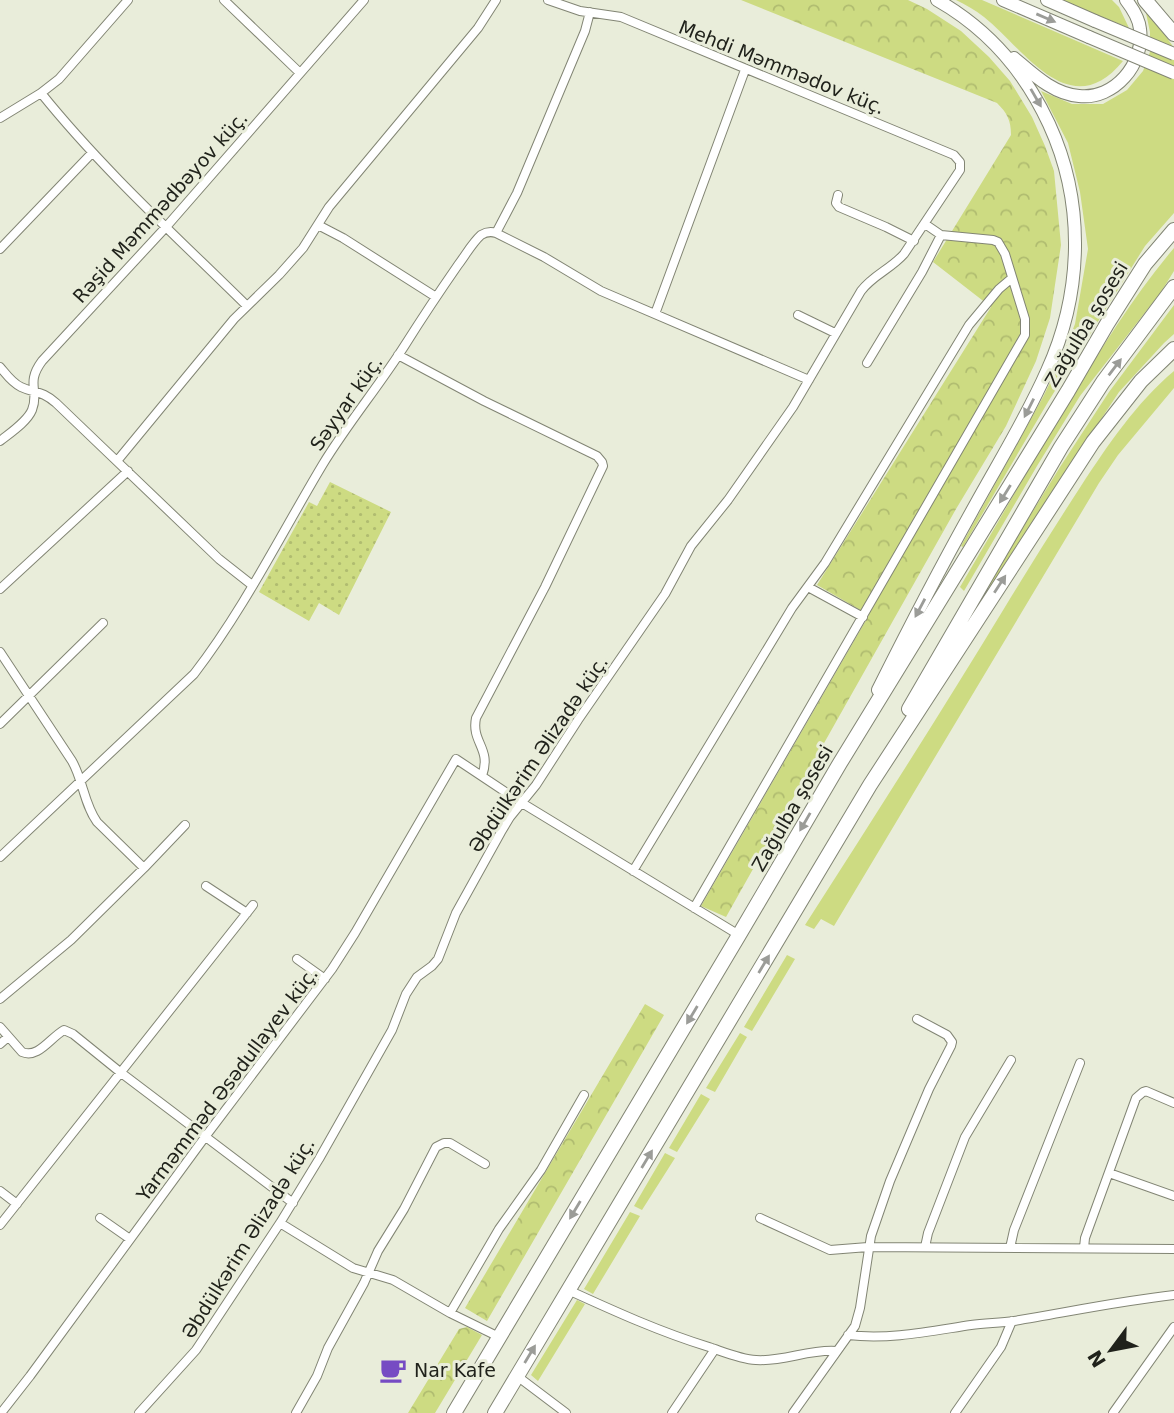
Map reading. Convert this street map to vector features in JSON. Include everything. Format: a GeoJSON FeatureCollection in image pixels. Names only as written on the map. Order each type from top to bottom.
{"type":"FeatureCollection","features":[{"type":"Feature","properties":{"kind":"highway"},"geometry":{"type":"LineString","coordinates":[[1145,0],[1174,34]]}},
{"type":"Feature","properties":{"kind":"highway","name":"Zağulba şosesi"},"geometry":{"type":"LineString","coordinates":[[454,1413],[840,764],[1107,324],[1139,273],[1174,232]]}},
{"type":"Feature","properties":{"kind":"highway"},"geometry":{"type":"LineString","coordinates":[[870,785],[919,690],[1061,447],[1104,382],[1174,286]]}},
{"type":"Feature","properties":{"kind":"highway"},"geometry":{"type":"LineString","coordinates":[[495,1413],[870,785],[1093,442],[1141,381],[1174,349]]}},
{"type":"Feature","properties":{"kind":"main road"},"geometry":{"type":"LineString","coordinates":[[937,0],[970,21],[1049,86],[1080,97],[1106,92],[1125,77],[1134,64],[1140,44],[1140,30],[1137,18],[1126,0]]}},
{"type":"Feature","properties":{"kind":"main road"},"geometry":{"type":"LineString","coordinates":[[1003,0],[1174,73]]}},
{"type":"Feature","properties":{"kind":"main road"},"geometry":{"type":"LineString","coordinates":[[1047,0],[1174,54]]}},
{"type":"Feature","properties":{"kind":"main road"},"geometry":{"type":"LineString","coordinates":[[840,764],[930,588],[1027,413],[1057,346],[1071,295],[1075,254],[1074,207],[1060,146],[1032,91],[987,36]]}},
{"type":"Feature","properties":{"kind":"street"},"geometry":{"type":"LineString","coordinates":[[0,118],[59,79],[128,0]]}},
{"type":"Feature","properties":{"kind":"street"},"geometry":{"type":"LineString","coordinates":[[224,0],[299,73]]}},
{"type":"Feature","properties":{"kind":"street","name":"Rəşid Məmmədbəyov küç."},"geometry":{"type":"LineString","coordinates":[[0,442],[27,418],[32,410],[33,378],[42,361],[166,227],[363,0]]}},
{"type":"Feature","properties":{"kind":"street"},"geometry":{"type":"LineString","coordinates":[[117,461],[229,324],[295,258],[311,238],[329,207],[478,28],[496,0]]}},
{"type":"Feature","properties":{"kind":"street","name":"Mehdi Məmmədov küç."},"geometry":{"type":"LineString","coordinates":[[548,0],[567,8],[621,18],[954,155],[960,162]]}},
{"type":"Feature","properties":{"kind":"street"},"geometry":{"type":"LineString","coordinates":[[590,12],[585,32],[559,94],[509,211],[496,233],[544,257],[601,291],[809,380]]}},
{"type":"Feature","properties":{"kind":"street"},"geometry":{"type":"LineString","coordinates":[[655,314],[744,70]]}},
{"type":"Feature","properties":{"kind":"street"},"geometry":{"type":"LineString","coordinates":[[41,93],[92,153],[247,306]]}},
{"type":"Feature","properties":{"kind":"street"},"geometry":{"type":"LineString","coordinates":[[0,249],[92,153]]}},
{"type":"Feature","properties":{"kind":"street","name":"Əbdülkərim Əlizadə küç."},"geometry":{"type":"LineString","coordinates":[[139,1413],[196,1350],[293,1203],[392,1030],[406,994],[417,977],[438,959],[456,913],[500,832],[536,785],[665,594],[691,546],[728,500],[793,407],[866,283],[899,260],[914,241],[960,170],[960,162]]}},
{"type":"Feature","properties":{"kind":"street"},"geometry":{"type":"LineString","coordinates":[[838,195],[836,203],[839,207],[914,241]]}},
{"type":"Feature","properties":{"kind":"street"},"geometry":{"type":"LineString","coordinates":[[694,908],[1025,335],[1025,318],[1005,254],[998,242],[941,235],[925,224]]}},
{"type":"Feature","properties":{"kind":"street"},"geometry":{"type":"LineString","coordinates":[[318,225],[436,297]]}},
{"type":"Feature","properties":{"kind":"street","name":"Səyyar küç."},"geometry":{"type":"LineString","coordinates":[[0,857],[194,674],[252,585],[324,462],[436,297],[479,237],[484,233],[496,233]]}},
{"type":"Feature","properties":{"kind":"street"},"geometry":{"type":"LineString","coordinates":[[867,363],[941,235]]}},
{"type":"Feature","properties":{"kind":"street"},"geometry":{"type":"LineString","coordinates":[[633,871],[792,608],[825,563],[969,325],[999,289],[1012,278]]}},
{"type":"Feature","properties":{"kind":"street"},"geometry":{"type":"LineString","coordinates":[[798,314],[835,332]]}},
{"type":"Feature","properties":{"kind":"street"},"geometry":{"type":"LineString","coordinates":[[398,355],[597,456],[602,461],[603,467],[545,587],[476,718],[474,727],[486,761],[482,776],[739,935]]}},
{"type":"Feature","properties":{"kind":"street"},"geometry":{"type":"LineString","coordinates":[[0,367],[16,385],[41,392],[56,403],[219,559],[252,585]]}},
{"type":"Feature","properties":{"kind":"street"},"geometry":{"type":"LineString","coordinates":[[0,589],[128,471]]}},
{"type":"Feature","properties":{"kind":"street"},"geometry":{"type":"LineString","coordinates":[[808,587],[863,617]]}},
{"type":"Feature","properties":{"kind":"street"},"geometry":{"type":"LineString","coordinates":[[0,724],[103,623]]}},
{"type":"Feature","properties":{"kind":"street"},"geometry":{"type":"LineString","coordinates":[[0,652],[72,761],[82,780],[92,815],[144,868]]}},
{"type":"Feature","properties":{"kind":"street","name":"Yarməmməd Əsədullayev küç."},"geometry":{"type":"LineString","coordinates":[[1,1413],[325,979],[355,933],[456,759],[482,776]]}},
{"type":"Feature","properties":{"kind":"street"},"geometry":{"type":"LineString","coordinates":[[0,999],[71,940],[185,825]]}},
{"type":"Feature","properties":{"kind":"street"},"geometry":{"type":"LineString","coordinates":[[0,1225],[250,909],[206,886]]}},
{"type":"Feature","properties":{"kind":"street"},"geometry":{"type":"LineString","coordinates":[[297,959],[325,979]]}},
{"type":"Feature","properties":{"kind":"street"},"geometry":{"type":"LineString","coordinates":[[793,1413],[858,1317],[871,1236],[895,1170],[952,1042],[947,1035],[917,1019]]}},
{"type":"Feature","properties":{"kind":"street"},"geometry":{"type":"LineString","coordinates":[[0,1027],[26,1055],[31,1055],[59,1032],[64,1030],[73,1034],[293,1203]]}},
{"type":"Feature","properties":{"kind":"street"},"geometry":{"type":"LineString","coordinates":[[0,1044],[8,1037]]}},
{"type":"Feature","properties":{"kind":"street"},"geometry":{"type":"LineString","coordinates":[[925,1247],[965,1138],[1011,1059]]}},
{"type":"Feature","properties":{"kind":"street"},"geometry":{"type":"LineString","coordinates":[[1010,1248],[1014,1230],[1080,1063]]}},
{"type":"Feature","properties":{"kind":"street"},"geometry":{"type":"LineString","coordinates":[[1084,1248],[1085,1238],[1139,1095],[1150,1092],[1174,1103]]}},
{"type":"Feature","properties":{"kind":"street"},"geometry":{"type":"LineString","coordinates":[[450,1312],[499,1228],[541,1170],[584,1095]]}},
{"type":"Feature","properties":{"kind":"street"},"geometry":{"type":"LineString","coordinates":[[296,1413],[378,1251],[404,1209],[436,1147],[450,1143],[485,1164]]}},
{"type":"Feature","properties":{"kind":"street"},"geometry":{"type":"LineString","coordinates":[[1109,1173],[1174,1196]]}},
{"type":"Feature","properties":{"kind":"street"},"geometry":{"type":"LineString","coordinates":[[0,1191],[17,1204]]}},
{"type":"Feature","properties":{"kind":"street"},"geometry":{"type":"LineString","coordinates":[[760,1218],[830,1250],[868,1247],[1174,1249]]}},
{"type":"Feature","properties":{"kind":"street"},"geometry":{"type":"LineString","coordinates":[[100,1219],[130,1239]]}},
{"type":"Feature","properties":{"kind":"street"},"geometry":{"type":"LineString","coordinates":[[280,1223],[360,1272],[393,1280],[499,1337]]}},
{"type":"Feature","properties":{"kind":"street"},"geometry":{"type":"LineString","coordinates":[[568,1290],[651,1327],[715,1349],[758,1360],[836,1351]]}},
{"type":"Feature","properties":{"kind":"street"},"geometry":{"type":"LineString","coordinates":[[848,1335],[916,1334],[1174,1295]]}},
{"type":"Feature","properties":{"kind":"street"},"geometry":{"type":"LineString","coordinates":[[955,1413],[1001,1347],[1013,1321]]}},
{"type":"Feature","properties":{"kind":"street"},"geometry":{"type":"LineString","coordinates":[[1113,1413],[1174,1327]]}},
{"type":"Feature","properties":{"kind":"street"},"geometry":{"type":"LineString","coordinates":[[672,1413],[715,1349]]}},
{"type":"Feature","properties":{"kind":"street"},"geometry":{"type":"LineString","coordinates":[[517,1376],[566,1413]]}},
{"type":"Feature","properties":{"kind":"green space"},"geometry":{"type":"Polygon","coordinates":[[[741,0],[908,0],[961,31],[1010,81],[1032,117],[1054,171],[1061,245],[1050,318],[1036,361],[1006,426],[956,509],[726,917],[701,906],[869,615],[817,585],[991,307],[933,262],[1011,135],[1008,117],[997,103],[741,0]]]}},
{"type":"Feature","properties":{"kind":"green space"},"geometry":{"type":"Polygon","coordinates":[[[956,0],[982,0],[1123,61],[1103,79],[1085,86],[1066,84],[1032,62],[984,17],[956,0]]]}},
{"type":"Feature","properties":{"kind":"green space"},"geometry":{"type":"Polygon","coordinates":[[[1061,0],[1112,0],[1119,7],[1129,28],[1061,0]]]}},
{"type":"Feature","properties":{"kind":"green space"},"geometry":{"type":"Polygon","coordinates":[[[1146,13],[1174,48],[1174,213],[1145,246],[1048,402],[963,547],[961,546],[1060,362],[1075,324],[1088,249],[1080,192],[1068,143],[1041,91],[1072,104],[1103,104],[1127,90],[1143,71],[1150,52],[1146,13]]]}},
{"type":"Feature","properties":{"kind":"green space"},"geometry":{"type":"Polygon","coordinates":[[[1174,248],[1174,271],[1161,292],[1080,396],[964,591],[960,587],[1071,398],[1133,302],[1174,248]]]}},
{"type":"Feature","properties":{"kind":"green space"},"geometry":{"type":"Polygon","coordinates":[[[1174,305],[1174,334],[1119,392],[990,587],[988,584],[1060,467],[1109,392],[1174,305]]]}},
{"type":"Feature","properties":{"kind":"green space"},"geometry":{"type":"Polygon","coordinates":[[[1174,371],[1174,388],[1118,455],[1099,483],[834,926],[821,919],[814,929],[805,925],[1091,471],[1135,411],[1174,371]]]}},
{"type":"Feature","properties":{"kind":"green space"},"geometry":{"type":"Polygon","coordinates":[[[330,482],[391,512],[339,615],[319,603],[309,621],[259,592],[309,502],[317,506],[330,482]]]}},
{"type":"Feature","properties":{"kind":"green space"},"geometry":{"type":"Polygon","coordinates":[[[787,955],[795,959],[752,1031],[744,1027],[787,955]]]}},
{"type":"Feature","properties":{"kind":"green space"},"geometry":{"type":"Polygon","coordinates":[[[645,1004],[664,1015],[487,1321],[465,1308],[645,1004]]]}},
{"type":"Feature","properties":{"kind":"green space"},"geometry":{"type":"Polygon","coordinates":[[[740,1033],[747,1037],[715,1092],[706,1088],[740,1033]]]}},
{"type":"Feature","properties":{"kind":"green space"},"geometry":{"type":"Polygon","coordinates":[[[701,1094],[710,1099],[677,1152],[669,1148],[701,1094]]]}},
{"type":"Feature","properties":{"kind":"green space"},"geometry":{"type":"Polygon","coordinates":[[[665,1153],[675,1158],[642,1210],[634,1206],[665,1153]]]}},
{"type":"Feature","properties":{"kind":"green space"},"geometry":{"type":"Polygon","coordinates":[[[630,1212],[640,1216],[593,1294],[584,1289],[630,1212]]]}},
{"type":"Feature","properties":{"kind":"green space"},"geometry":{"type":"Polygon","coordinates":[[[577,1300],[585,1304],[538,1381],[531,1375],[577,1300]]]}},
{"type":"Feature","properties":{"kind":"green space"},"geometry":{"type":"Polygon","coordinates":[[[467,1327],[482,1335],[435,1413],[408,1413],[459,1329],[467,1327]]]}},
{"type":"Feature","properties":{"kind":"place","name":"Nar Kafe"},"geometry":{"type":"Point","coordinates":[393,1370]}}]}
